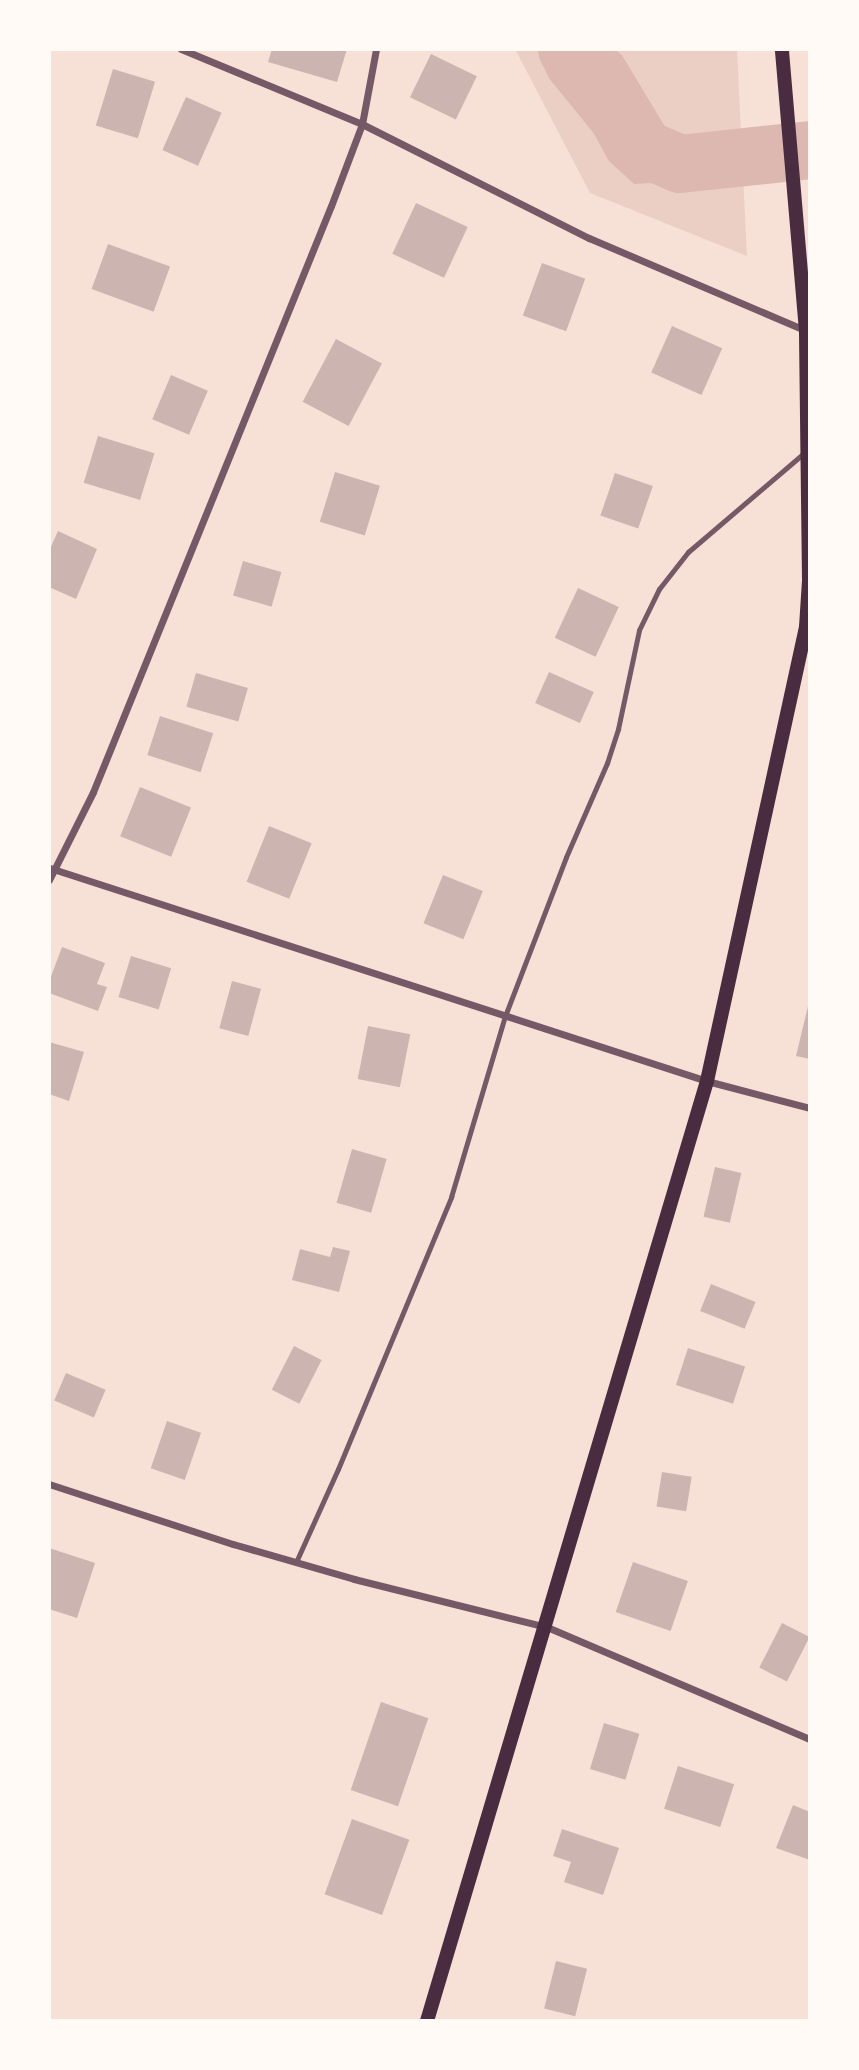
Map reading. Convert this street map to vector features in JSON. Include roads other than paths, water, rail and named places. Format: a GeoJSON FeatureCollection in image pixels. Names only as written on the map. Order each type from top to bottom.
{"type":"FeatureCollection","features":[{"type":"Feature","properties":{"kind":"main road"},"geometry":{"type":"LineString","coordinates":[[427,2021],[547,1627],[706,1081],[809,628],[806,331],[782,49]]}},
{"type":"Feature","properties":{"kind":"street"},"geometry":{"type":"LineString","coordinates":[[181,49],[362,124],[589,238],[806,331]]}},
{"type":"Feature","properties":{"kind":"street"},"geometry":{"type":"LineString","coordinates":[[49,880],[51,869],[93,792],[362,124],[376,49]]}},
{"type":"Feature","properties":{"kind":"street"},"geometry":{"type":"LineString","coordinates":[[51,869],[706,1081],[810,1108]]}},
{"type":"Feature","properties":{"kind":"street"},"geometry":{"type":"LineString","coordinates":[[49,1483],[296,1562],[452,1605],[547,1627],[810,1739]]}},
{"type":"Feature","properties":{"kind":"lane"},"geometry":{"type":"LineString","coordinates":[[296,1562],[343,1458],[451,1197],[505,1016],[566,857],[607,763],[618,729],[639,630],[659,589],[688,552],[808,450]]}},
{"type":"Feature","properties":{"kind":"waterway"},"geometry":{"type":"LineString","coordinates":[[567,49],[574,63],[643,148],[680,164],[810,150]]}}]}
